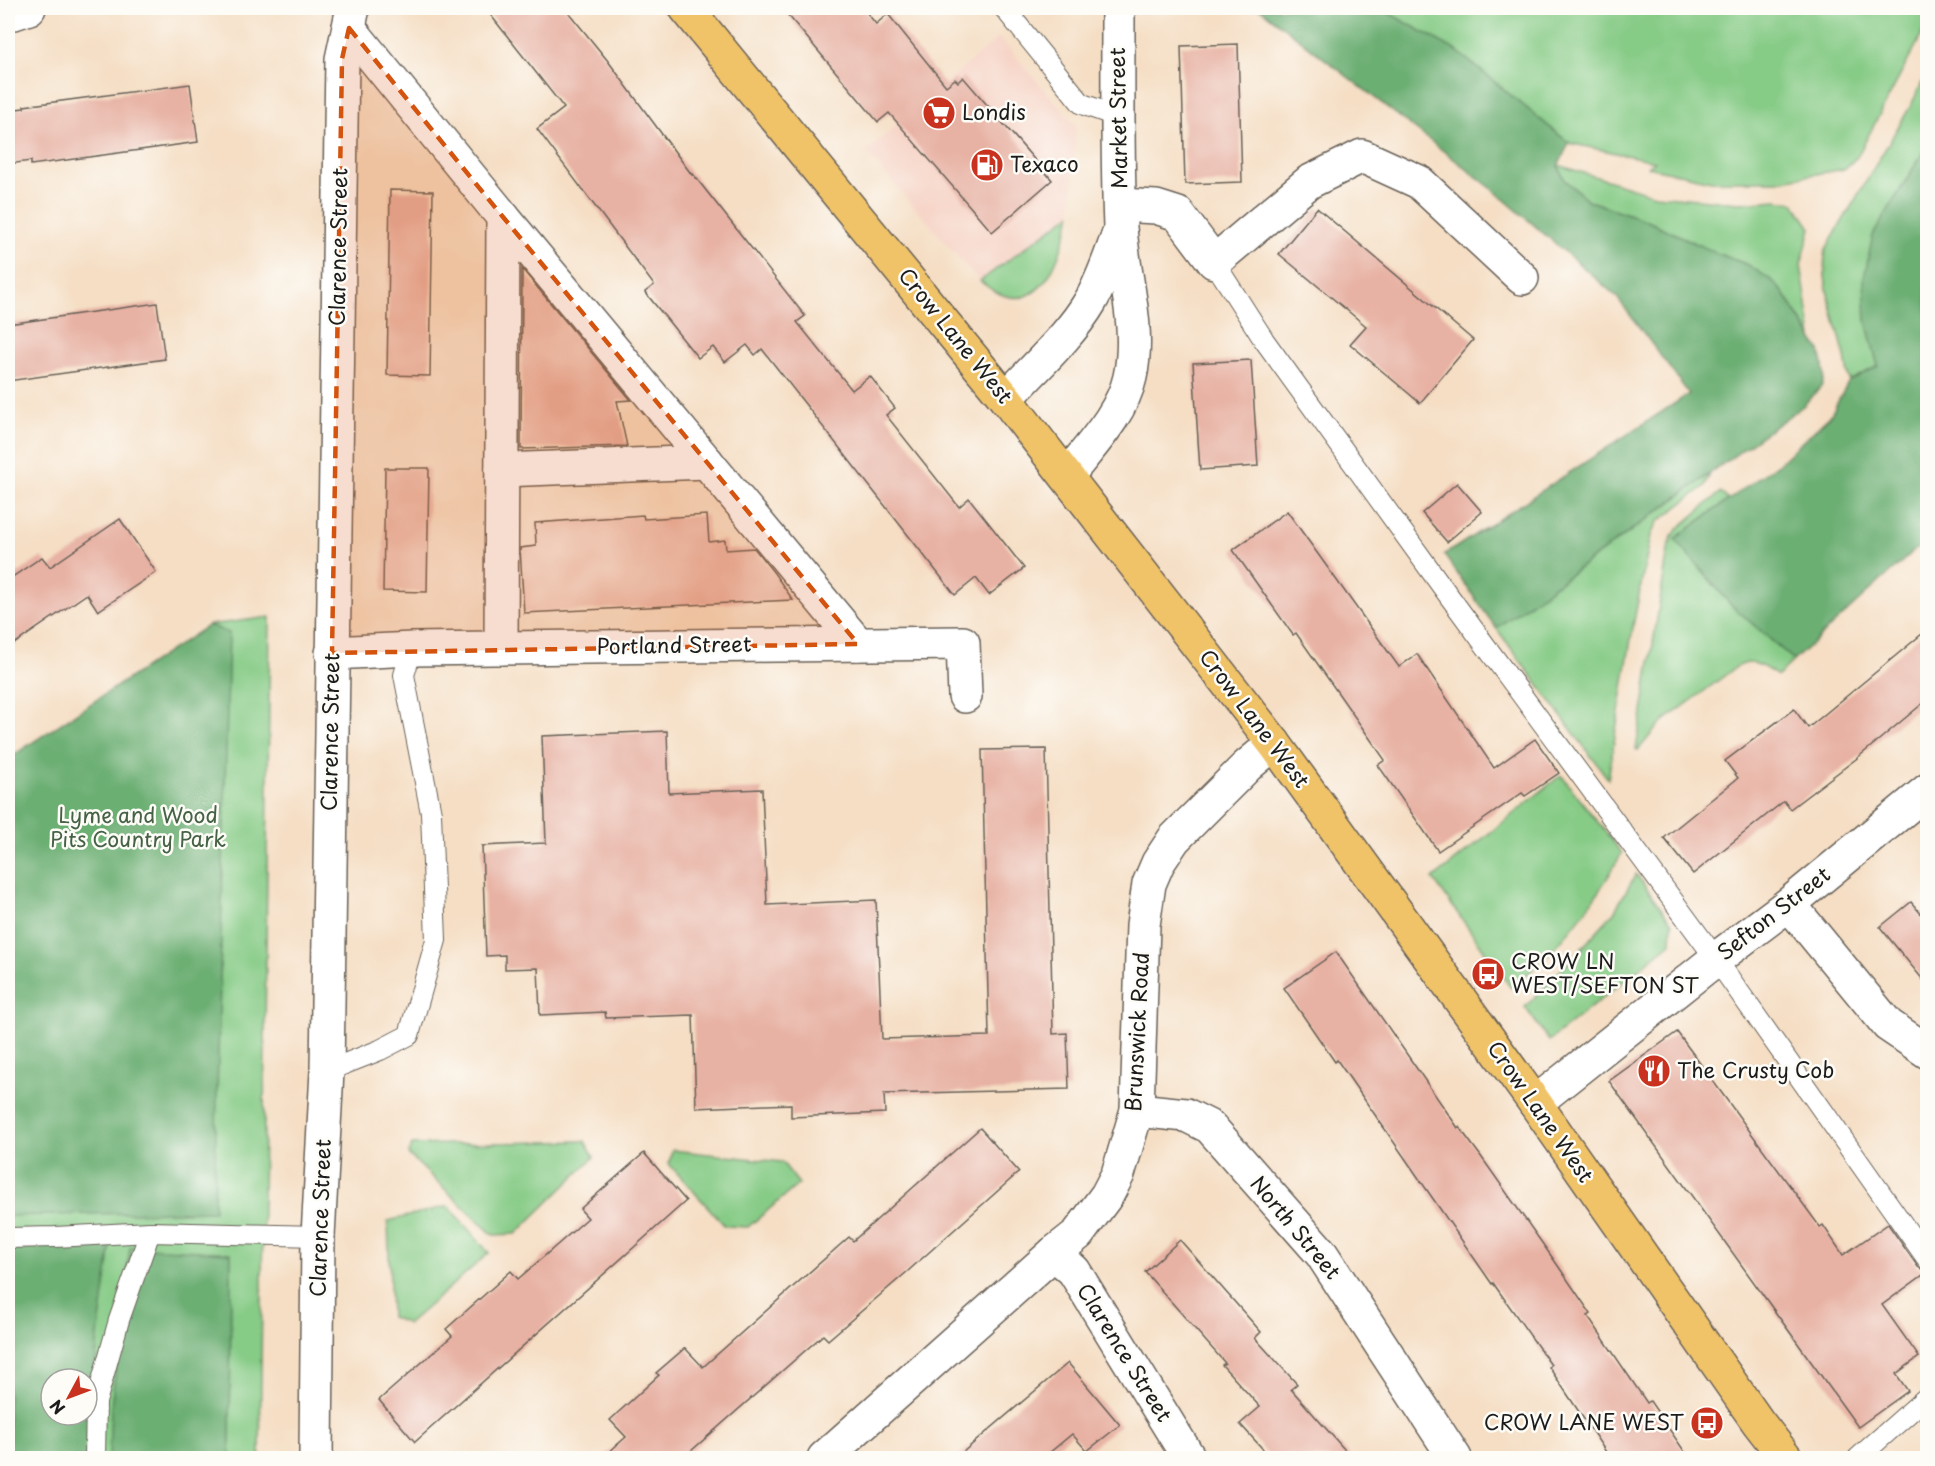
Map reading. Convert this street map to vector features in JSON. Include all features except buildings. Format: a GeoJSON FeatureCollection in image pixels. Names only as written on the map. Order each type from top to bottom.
{"type":"FeatureCollection","features":[{"type":"Feature","properties":{"kind":"main road","name":"Crow Lane West"},"geometry":{"type":"LineString","coordinates":[[686,8],[1006,399],[1274,743],[1535,1103],[1758,1422],[1786,1458]]}},
{"type":"Feature","properties":{"kind":"street","name":"Market Street"},"geometry":{"type":"LineString","coordinates":[[1067,476],[1109,421],[1125,394],[1131,375],[1133,330],[1120,217],[1118,8]]}},
{"type":"Feature","properties":{"kind":"street"},"geometry":{"type":"LineString","coordinates":[[351,18],[503,217],[858,644]]}},
{"type":"Feature","properties":{"kind":"street","name":"Clarence Street"},"geometry":{"type":"LineString","coordinates":[[316,1458],[318,1236],[327,1071],[342,59],[351,18]]}},
{"type":"Feature","properties":{"kind":"street"},"geometry":{"type":"LineString","coordinates":[[1120,217],[1156,207],[1178,214],[1214,262],[1309,182],[1362,156],[1419,182],[1522,278]]}},
{"type":"Feature","properties":{"kind":"street"},"geometry":{"type":"LineString","coordinates":[[501,648],[503,217]]}},
{"type":"Feature","properties":{"kind":"street","name":"Market Street"},"geometry":{"type":"LineString","coordinates":[[1006,399],[1072,328],[1090,302],[1104,275],[1120,217]]}},
{"type":"Feature","properties":{"kind":"street"},"geometry":{"type":"LineString","coordinates":[[502,470],[707,462]]}},
{"type":"Feature","properties":{"kind":"street","name":"Portland Street"},"geometry":{"type":"LineString","coordinates":[[332,653],[412,649],[963,643],[965,696]]}},
{"type":"Feature","properties":{"kind":"street","name":"Brunswick Road"},"geometry":{"type":"LineString","coordinates":[[824,1458],[1078,1234],[1107,1195],[1118,1174],[1137,1110],[1143,925],[1149,884],[1158,863],[1174,838],[1247,766],[1274,743]]}},
{"type":"Feature","properties":{"kind":"street","name":"Sefton Street"},"geometry":{"type":"LineString","coordinates":[[1535,1103],[1928,790]]}},
{"type":"Feature","properties":{"kind":"street"},"geometry":{"type":"LineString","coordinates":[[1789,903],[1888,1025],[1928,1052]]}},
{"type":"Feature","properties":{"kind":"street","name":"North Street"},"geometry":{"type":"LineString","coordinates":[[1137,1110],[1186,1114],[1210,1127],[1321,1253],[1455,1458]]}},
{"type":"Feature","properties":{"kind":"street","name":"Clarence Street"},"geometry":{"type":"LineString","coordinates":[[1054,1253],[1074,1271],[1189,1458]]}},
{"type":"Feature","properties":{"kind":"lane"},"geometry":{"type":"LineString","coordinates":[[1004,8],[1082,104],[1119,117]]}},
{"type":"Feature","properties":{"kind":"lane"},"geometry":{"type":"LineString","coordinates":[[1214,262],[1264,340],[1716,959],[1928,1260]]}},
{"type":"Feature","properties":{"kind":"lane"},"geometry":{"type":"LineString","coordinates":[[327,1071],[380,1050],[409,1035],[436,940],[431,813],[404,675],[412,649]]}},
{"type":"Feature","properties":{"kind":"lane"},"geometry":{"type":"LineString","coordinates":[[8,1238],[150,1232],[318,1236]]}},
{"type":"Feature","properties":{"kind":"lane"},"geometry":{"type":"LineString","coordinates":[[95,1458],[96,1402],[119,1320],[150,1232]]}},
{"type":"Feature","properties":{"kind":"lane"},"geometry":{"type":"LineString","coordinates":[[1858,1458],[1928,1396]]}},
{"type":"Feature","properties":{"kind":"highlighted area"},"geometry":{"type":"Polygon","coordinates":[[[349,28],[503,217],[858,644],[332,653],[342,59],[349,28]]]}},
{"type":"Feature","properties":{"kind":"shaded area"},"geometry":{"type":"Polygon","coordinates":[[[999,37],[1076,126],[1071,214],[1067,233],[1061,251],[1046,280],[1032,294],[1022,299],[1001,297],[979,281],[866,152],[999,37]]]}},
{"type":"Feature","properties":{"kind":"green space"},"geometry":{"type":"Polygon","coordinates":[[[1259,8],[1380,8],[1457,51],[1569,143],[1558,166],[1565,180],[1589,201],[1643,219],[1748,265],[1770,279],[1783,292],[1820,351],[1824,376],[1822,386],[1803,406],[1496,628],[1444,555],[1689,394],[1616,296],[1491,188],[1259,8]]]}},
{"type":"Feature","properties":{"kind":"green space"},"geometry":{"type":"Polygon","coordinates":[[[1380,8],[1927,8],[1928,23],[1857,157],[1844,169],[1777,181],[1711,181],[1648,167],[1654,161],[1569,143],[1457,51],[1380,8]]]}},
{"type":"Feature","properties":{"kind":"green space"},"geometry":{"type":"Polygon","coordinates":[[[1927,73],[1927,146],[1900,190],[1866,321],[1878,366],[1849,381],[1826,286],[1824,261],[1826,249],[1910,107],[1927,73]]]}},
{"type":"Feature","properties":{"kind":"green space"},"geometry":{"type":"Polygon","coordinates":[[[1927,146],[1927,539],[1794,660],[1731,605],[1675,539],[1779,463],[1830,416],[1849,381],[1878,366],[1866,321],[1864,278],[1873,235],[1927,146]]]}},
{"type":"Feature","properties":{"kind":"green space"},"geometry":{"type":"Polygon","coordinates":[[[1558,165],[1655,195],[1739,203],[1777,200],[1794,203],[1811,228],[1801,265],[1812,337],[1783,292],[1748,265],[1643,219],[1589,201],[1565,180],[1558,165]]]}},
{"type":"Feature","properties":{"kind":"green space"},"geometry":{"type":"Polygon","coordinates":[[[1071,214],[1053,269],[1031,294],[1017,298],[1000,294],[980,281],[1071,214]]]}},
{"type":"Feature","properties":{"kind":"green space"},"geometry":{"type":"Polygon","coordinates":[[[1710,474],[1705,486],[1658,522],[1651,535],[1634,621],[1608,779],[1496,628],[1710,474]]]}},
{"type":"Feature","properties":{"kind":"green space"},"geometry":{"type":"Polygon","coordinates":[[[1721,492],[1728,500],[1675,539],[1731,605],[1794,660],[1778,676],[1752,663],[1735,668],[1660,724],[1638,750],[1636,749],[1672,536],[1721,492]]]}},
{"type":"Feature","properties":{"kind":"green space","name":"Lyme and Wood Pits Country Park"},"geometry":{"type":"Polygon","coordinates":[[[270,617],[260,1458],[8,1458],[8,759],[209,625],[270,617]]]}},
{"type":"Feature","properties":{"kind":"green space"},"geometry":{"type":"Polygon","coordinates":[[[209,625],[229,633],[214,1211],[8,1216],[8,759],[209,625]]]}},
{"type":"Feature","properties":{"kind":"green space"},"geometry":{"type":"Polygon","coordinates":[[[1561,775],[1622,853],[1574,926],[1545,958],[1511,988],[1433,879],[1561,775]]]}},
{"type":"Feature","properties":{"kind":"green space"},"geometry":{"type":"Polygon","coordinates":[[[1636,874],[1672,923],[1671,943],[1549,1041],[1525,1007],[1614,912],[1636,874]]]}},
{"type":"Feature","properties":{"kind":"green space"},"geometry":{"type":"Polygon","coordinates":[[[585,1141],[594,1157],[516,1234],[493,1235],[408,1154],[412,1145],[585,1141]]]}},
{"type":"Feature","properties":{"kind":"green space"},"geometry":{"type":"Polygon","coordinates":[[[672,1150],[782,1162],[799,1184],[748,1227],[725,1226],[669,1164],[672,1150]]]}},
{"type":"Feature","properties":{"kind":"green space"},"geometry":{"type":"Polygon","coordinates":[[[448,1206],[489,1253],[408,1324],[391,1317],[388,1221],[448,1206]]]}},
{"type":"Feature","properties":{"kind":"green space"},"geometry":{"type":"Polygon","coordinates":[[[111,1245],[95,1367],[39,1367],[39,1427],[90,1427],[87,1458],[8,1458],[8,1246],[111,1245]]]}},
{"type":"Feature","properties":{"kind":"green space"},"geometry":{"type":"Polygon","coordinates":[[[130,1247],[231,1253],[230,1458],[109,1458],[111,1408],[130,1247]]]}},
{"type":"Feature","properties":{"kind":"place","name":"Londis"},"geometry":{"type":"Point","coordinates":[939,113]}},
{"type":"Feature","properties":{"kind":"place","name":"Texaco"},"geometry":{"type":"Point","coordinates":[987,165]}},
{"type":"Feature","properties":{"kind":"place","name":"CROW LN WEST/SEFTON ST"},"geometry":{"type":"Point","coordinates":[1488,974]}},
{"type":"Feature","properties":{"kind":"place","name":"The Crusty Cob"},"geometry":{"type":"Point","coordinates":[1654,1071]}},
{"type":"Feature","properties":{"kind":"place","name":"CROW LANE WEST"},"geometry":{"type":"Point","coordinates":[1707,1423]}}]}
